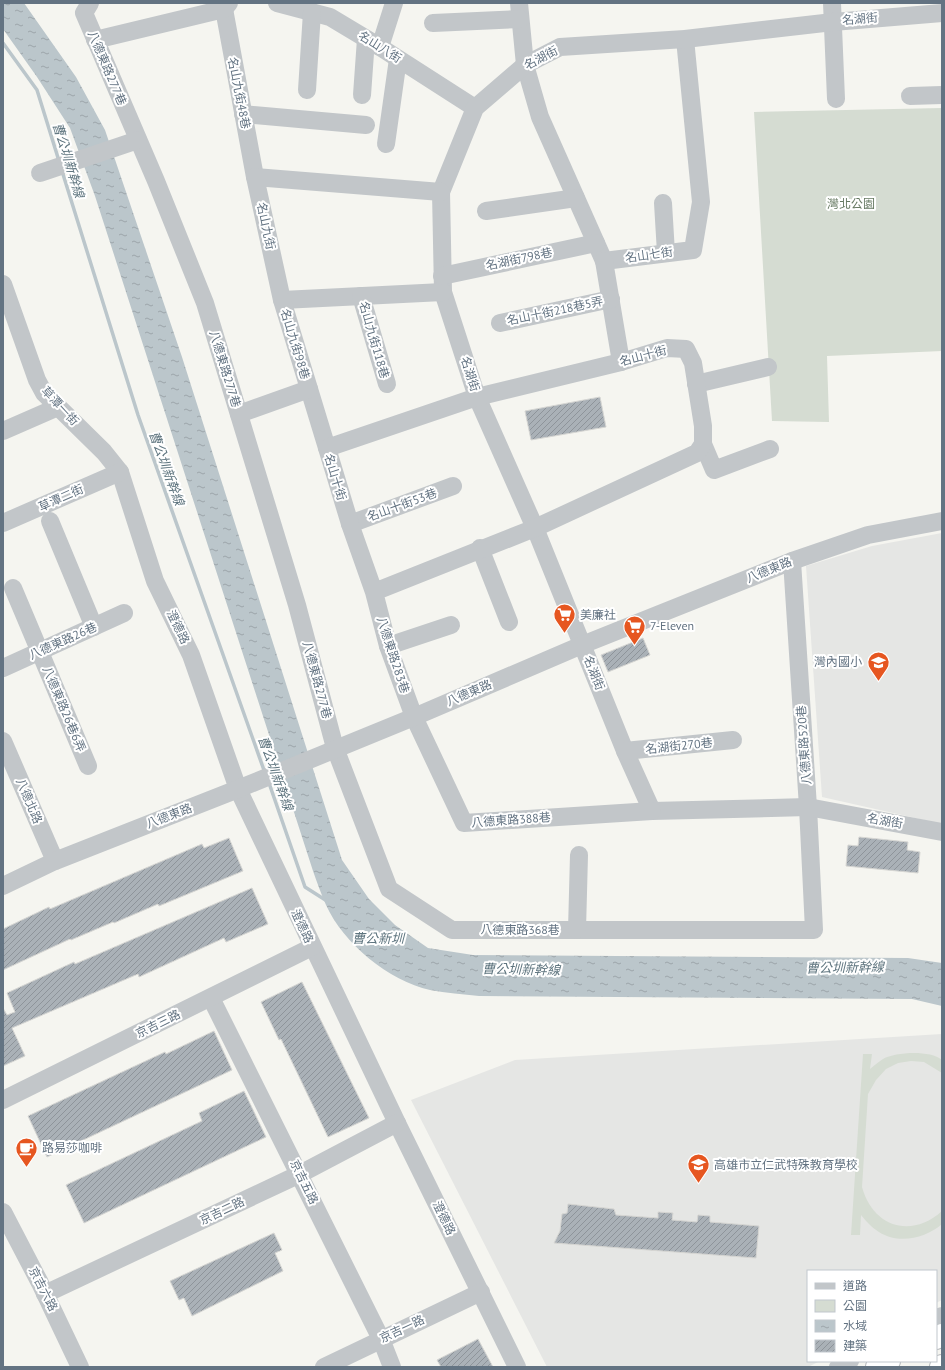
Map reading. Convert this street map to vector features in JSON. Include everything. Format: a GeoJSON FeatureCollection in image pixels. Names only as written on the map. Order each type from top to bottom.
{"type":"FeatureCollection","features":[{"type":"Feature","properties":{"kind":"highway"},"geometry":{"type":"LineString","coordinates":[[877,1367],[887,1362]]}},
{"type":"Feature","properties":{"kind":"street","name":"八德東路277巷"},"geometry":{"type":"LineString","coordinates":[[90,3],[84,13],[205,303],[297,605],[335,748]]}},
{"type":"Feature","properties":{"kind":"street","name":"名山八街"},"geometry":{"type":"LineString","coordinates":[[277,3],[330,17],[475,108]]}},
{"type":"Feature","properties":{"kind":"street"},"geometry":{"type":"LineString","coordinates":[[362,95],[373,43],[394,3]]}},
{"type":"Feature","properties":{"kind":"street"},"geometry":{"type":"LineString","coordinates":[[832,3],[836,99]]}},
{"type":"Feature","properties":{"kind":"street"},"geometry":{"type":"LineString","coordinates":[[95,40],[226,6]]}},
{"type":"Feature","properties":{"kind":"street","name":"名山九街48巷"},"geometry":{"type":"LineString","coordinates":[[226,6],[255,177]]}},
{"type":"Feature","properties":{"kind":"street"},"geometry":{"type":"LineString","coordinates":[[433,23],[519,11],[525,65],[540,117],[604,262],[621,362]]}},
{"type":"Feature","properties":{"kind":"street"},"geometry":{"type":"LineString","coordinates":[[306,90],[312,12]]}},
{"type":"Feature","properties":{"kind":"street","name":"名湖街"},"geometry":{"type":"LineString","coordinates":[[942,13],[833,22],[685,38],[560,48],[525,65],[475,108],[441,192],[442,284],[477,397],[535,528],[625,751],[652,811],[808,807],[942,832]]}},
{"type":"Feature","properties":{"kind":"street","name":"名山七街"},"geometry":{"type":"LineString","coordinates":[[604,262],[693,250],[701,202],[685,38]]}},
{"type":"Feature","properties":{"kind":"street"},"geometry":{"type":"LineString","coordinates":[[386,144],[398,59]]}},
{"type":"Feature","properties":{"kind":"street"},"geometry":{"type":"LineString","coordinates":[[910,96],[942,95]]}},
{"type":"Feature","properties":{"kind":"street"},"geometry":{"type":"LineString","coordinates":[[244,114],[366,125]]}},
{"type":"Feature","properties":{"kind":"street"},"geometry":{"type":"LineString","coordinates":[[40,173],[138,140]]}},
{"type":"Feature","properties":{"kind":"street"},"geometry":{"type":"LineString","coordinates":[[255,177],[441,192]]}},
{"type":"Feature","properties":{"kind":"street","name":"名山九街"},"geometry":{"type":"LineString","coordinates":[[255,177],[282,300]]}},
{"type":"Feature","properties":{"kind":"street"},"geometry":{"type":"LineString","coordinates":[[486,211],[576,198]]}},
{"type":"Feature","properties":{"kind":"street"},"geometry":{"type":"LineString","coordinates":[[663,203],[666,253]]}},
{"type":"Feature","properties":{"kind":"street","name":"名湖街798巷"},"geometry":{"type":"LineString","coordinates":[[442,284],[596,242]]}},
{"type":"Feature","properties":{"kind":"street","name":"草潭一街"},"geometry":{"type":"LineString","coordinates":[[3,284],[37,380],[44,393],[104,452],[120,472]]}},
{"type":"Feature","properties":{"kind":"street"},"geometry":{"type":"LineString","coordinates":[[282,300],[361,296],[442,284]]}},
{"type":"Feature","properties":{"kind":"street","name":"名山九街118巷"},"geometry":{"type":"LineString","coordinates":[[361,296],[387,384]]}},
{"type":"Feature","properties":{"kind":"street","name":"名山十街218巷5弄"},"geometry":{"type":"LineString","coordinates":[[500,323],[611,299]]}},
{"type":"Feature","properties":{"kind":"street","name":"名山九街98巷"},"geometry":{"type":"LineString","coordinates":[[282,300],[327,448]]}},
{"type":"Feature","properties":{"kind":"street","name":"名山十街"},"geometry":{"type":"LineString","coordinates":[[374,592],[350,524],[327,448],[477,397],[621,362],[667,348],[686,349],[693,363],[703,426],[703,444]]}},
{"type":"Feature","properties":{"kind":"street"},"geometry":{"type":"LineString","coordinates":[[696,384],[768,367]]}},
{"type":"Feature","properties":{"kind":"street"},"geometry":{"type":"LineString","coordinates":[[239,414],[309,389]]}},
{"type":"Feature","properties":{"kind":"street"},"geometry":{"type":"LineString","coordinates":[[3,432],[58,407]]}},
{"type":"Feature","properties":{"kind":"street"},"geometry":{"type":"LineString","coordinates":[[374,592],[480,548],[535,528],[696,453],[703,444],[714,470],[770,449]]}},
{"type":"Feature","properties":{"kind":"street","name":"草潭二街"},"geometry":{"type":"LineString","coordinates":[[3,523],[120,472]]}},
{"type":"Feature","properties":{"kind":"street","name":"澄德路"},"geometry":{"type":"LineString","coordinates":[[120,472],[155,581],[192,655],[238,789],[397,1123],[517,1367]]}},
{"type":"Feature","properties":{"kind":"street","name":"名山十街53巷"},"geometry":{"type":"LineString","coordinates":[[350,524],[453,486]]}},
{"type":"Feature","properties":{"kind":"street","name":"八德東路"},"geometry":{"type":"LineString","coordinates":[[3,886],[54,861],[238,789],[582,645],[792,561],[868,535],[942,520]]}},
{"type":"Feature","properties":{"kind":"street"},"geometry":{"type":"LineString","coordinates":[[50,521],[94,626]]}},
{"type":"Feature","properties":{"kind":"street"},"geometry":{"type":"LineString","coordinates":[[480,548],[509,622]]}},
{"type":"Feature","properties":{"kind":"street","name":"八德東路520巷"},"geometry":{"type":"LineString","coordinates":[[792,561],[808,807],[814,930]]}},
{"type":"Feature","properties":{"kind":"street","name":"八德東路26巷6弄"},"geometry":{"type":"LineString","coordinates":[[13,588],[88,766]]}},
{"type":"Feature","properties":{"kind":"street","name":"八德東路283巷"},"geometry":{"type":"LineString","coordinates":[[374,592],[388,646],[414,716]]}},
{"type":"Feature","properties":{"kind":"street","name":"八德東路26巷"},"geometry":{"type":"LineString","coordinates":[[3,668],[124,613]]}},
{"type":"Feature","properties":{"kind":"street"},"geometry":{"type":"LineString","coordinates":[[388,646],[451,625]]}},
{"type":"Feature","properties":{"kind":"street","name":"八德東路388巷"},"geometry":{"type":"LineString","coordinates":[[414,716],[464,823],[652,811]]}},
{"type":"Feature","properties":{"kind":"street","name":"名湖街270巷"},"geometry":{"type":"LineString","coordinates":[[625,751],[734,740]]}},
{"type":"Feature","properties":{"kind":"street","name":"八德北路"},"geometry":{"type":"LineString","coordinates":[[3,741],[54,861]]}},
{"type":"Feature","properties":{"kind":"street","name":"八德東路368巷"},"geometry":{"type":"LineString","coordinates":[[335,748],[389,889],[452,930],[814,930]]}},
{"type":"Feature","properties":{"kind":"street"},"geometry":{"type":"LineString","coordinates":[[577,930],[579,855]]}},
{"type":"Feature","properties":{"kind":"street","name":"京吉三路"},"geometry":{"type":"LineString","coordinates":[[3,1100],[211,998],[312,946]]}},
{"type":"Feature","properties":{"kind":"street","name":"京吉五路"},"geometry":{"type":"LineString","coordinates":[[211,998],[381,1339],[392,1367]]}},
{"type":"Feature","properties":{"kind":"street","name":"京吉二路"},"geometry":{"type":"LineString","coordinates":[[46,1294],[300,1174],[397,1123]]}},
{"type":"Feature","properties":{"kind":"street","name":"京吉六路"},"geometry":{"type":"LineString","coordinates":[[3,1212],[46,1294],[80,1367]]}},
{"type":"Feature","properties":{"kind":"street","name":"京吉一路"},"geometry":{"type":"LineString","coordinates":[[324,1367],[481,1292]]}},
{"type":"Feature","properties":{"kind":"street"},"geometry":{"type":"LineString","coordinates":[[838,1367],[848,1362]]}},
{"type":"Feature","properties":{"kind":"shaded area","name":"灣內國小"},"geometry":{"type":"Polygon","coordinates":[[[942,533],[942,824],[822,797],[806,566],[872,546],[942,533]]]}},
{"type":"Feature","properties":{"kind":"shaded area","name":"高雄市立仁武特殊教育學校"},"geometry":{"type":"Polygon","coordinates":[[[942,1034],[942,1300],[937,1302],[937,1270],[807,1270],[807,1362],[818,1362],[808,1367],[547,1367],[411,1100],[515,1060],[942,1034]]]}},
{"type":"Feature","properties":{"kind":"green space","name":"灣北公園"},"geometry":{"type":"Polygon","coordinates":[[[942,108],[942,351],[827,356],[829,422],[772,421],[754,112],[942,108]]]}},
{"type":"Feature","properties":{"kind":"green space"},"geometry":{"type":"Polygon","coordinates":[[[921,1053],[937,1057],[942,1060],[942,1073],[924,1062],[911,1061],[898,1063],[886,1069],[876,1080],[868,1094],[862,1187],[867,1201],[875,1212],[884,1220],[894,1224],[906,1226],[918,1225],[930,1220],[942,1211],[942,1224],[936,1229],[920,1236],[904,1239],[887,1236],[874,1228],[861,1215],[860,1235],[851,1235],[863,1054],[872,1054],[870,1069],[883,1059],[904,1054],[921,1053]]]}},
{"type":"Feature","properties":{"kind":"water","name":"曹公新圳"},"geometry":{"type":"Polygon","coordinates":[[[3,3],[24,3],[76,77],[105,130],[182,357],[342,860],[369,899],[395,925],[428,948],[473,955],[908,958],[942,963],[942,1006],[912,999],[479,996],[430,990],[414,985],[384,969],[356,946],[334,919],[324,901],[313,871],[95,196],[70,128],[37,77],[3,29],[3,3]]]}},
{"type":"Feature","properties":{"kind":"building"},"geometry":{"type":"Polygon","coordinates":[[[600,397],[606,427],[531,440],[525,411],[600,397]]]}},
{"type":"Feature","properties":{"kind":"building","name":"7-Eleven"},"geometry":{"type":"Polygon","coordinates":[[[643,638],[650,655],[608,672],[601,655],[643,638]]]}},
{"type":"Feature","properties":{"kind":"building"},"geometry":{"type":"Polygon","coordinates":[[[859,837],[908,842],[907,850],[920,852],[918,873],[846,866],[848,845],[858,846],[859,837]]]}},
{"type":"Feature","properties":{"kind":"building"},"geometry":{"type":"Polygon","coordinates":[[[229,838],[243,871],[159,906],[158,904],[114,923],[113,922],[71,940],[70,939],[3,970],[3,929],[49,907],[50,909],[202,844],[204,848],[229,838]]]}},
{"type":"Feature","properties":{"kind":"building"},"geometry":{"type":"Polygon","coordinates":[[[252,888],[268,924],[226,942],[224,938],[139,977],[138,974],[12,1028],[25,1056],[3,1066],[3,1008],[7,1015],[15,1012],[7,993],[74,962],[75,964],[252,888]]]}},
{"type":"Feature","properties":{"kind":"building"},"geometry":{"type":"Polygon","coordinates":[[[302,982],[369,1118],[328,1137],[281,1039],[279,1040],[261,1002],[302,982]]]}},
{"type":"Feature","properties":{"kind":"building"},"geometry":{"type":"Polygon","coordinates":[[[214,1031],[232,1070],[47,1157],[28,1116],[165,1052],[166,1054],[214,1031]]]}},
{"type":"Feature","properties":{"kind":"building"},"geometry":{"type":"Polygon","coordinates":[[[244,1091],[266,1137],[84,1223],[66,1185],[202,1121],[199,1113],[244,1091]]]}},
{"type":"Feature","properties":{"kind":"building"},"geometry":{"type":"Polygon","coordinates":[[[568,1204],[614,1209],[616,1215],[658,1218],[658,1212],[673,1213],[672,1220],[697,1222],[698,1215],[710,1216],[710,1222],[759,1226],[756,1258],[554,1243],[560,1231],[562,1214],[567,1213],[568,1204]]]}},
{"type":"Feature","properties":{"kind":"building"},"geometry":{"type":"Polygon","coordinates":[[[274,1233],[282,1250],[275,1253],[283,1271],[192,1316],[184,1298],[179,1300],[170,1281],[274,1233]]]}},
{"type":"Feature","properties":{"kind":"building"},"geometry":{"type":"Polygon","coordinates":[[[478,1339],[493,1367],[441,1367],[437,1360],[478,1339]]]}},
{"type":"Feature","properties":{"kind":"waterway","name":"曹公圳新幹線"},"geometry":{"type":"LineString","coordinates":[[3,43],[37,90],[59,161]]}},
{"type":"Feature","properties":{"kind":"waterway","name":"曹公圳新幹線"},"geometry":{"type":"LineString","coordinates":[[62,171],[138,415],[265,773]]}},
{"type":"Feature","properties":{"kind":"waterway","name":"曹公圳新幹線"},"geometry":{"type":"LineString","coordinates":[[269,783],[305,887],[327,901]]}},
{"type":"Feature","properties":{"kind":"place","name":"美廉社"},"geometry":{"type":"Point","coordinates":[564,634]}},
{"type":"Feature","properties":{"kind":"place","name":"7-Eleven"},"geometry":{"type":"Point","coordinates":[634,646]}},
{"type":"Feature","properties":{"kind":"place","name":"灣內國小"},"geometry":{"type":"Point","coordinates":[878,682]}},
{"type":"Feature","properties":{"kind":"place","name":"路易莎咖啡"},"geometry":{"type":"Point","coordinates":[27,1168]}},
{"type":"Feature","properties":{"kind":"place","name":"高雄市立仁武特殊教育學校"},"geometry":{"type":"Point","coordinates":[698,1184]}}]}
